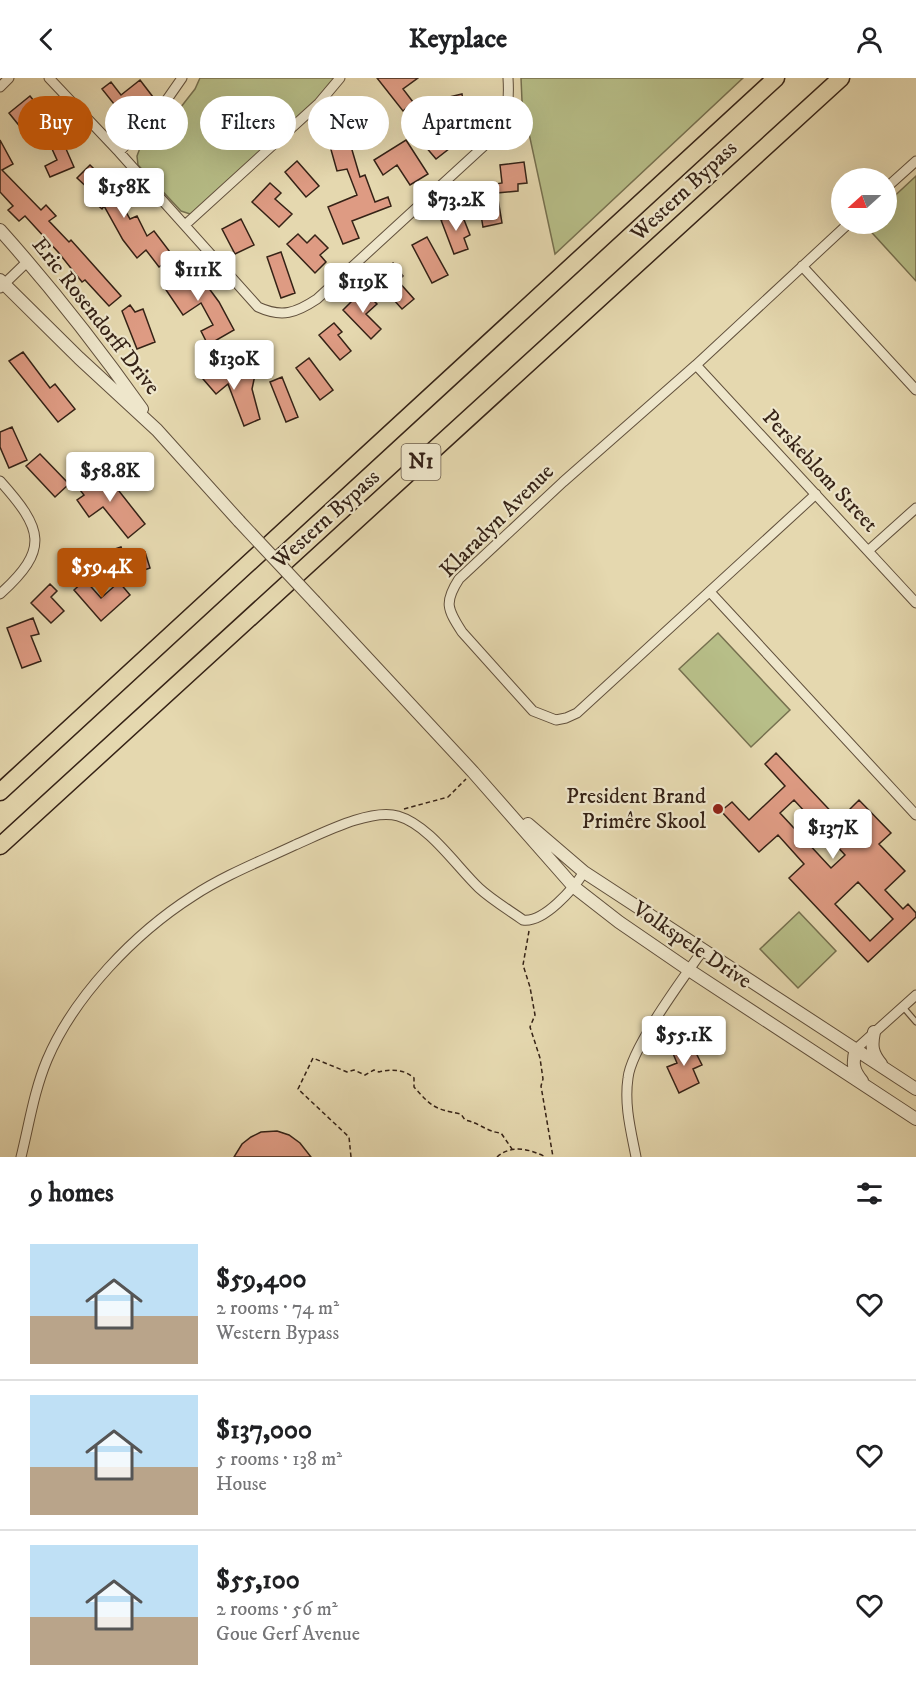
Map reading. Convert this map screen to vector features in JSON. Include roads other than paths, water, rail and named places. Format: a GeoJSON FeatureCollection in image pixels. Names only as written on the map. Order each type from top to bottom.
{"type":"FeatureCollection","features":[{"type":"Feature","properties":{"kind":"highway","name":"Western Bypass"},"geometry":{"type":"LineString","coordinates":[[0,792],[776,78]]}},
{"type":"Feature","properties":{"kind":"highway","name":"Western Bypass"},"geometry":{"type":"LineString","coordinates":[[0,846],[841,78]]}},
{"type":"Feature","properties":{"kind":"street"},"geometry":{"type":"LineString","coordinates":[[0,87],[9,78]]}},
{"type":"Feature","properties":{"kind":"street"},"geometry":{"type":"LineString","coordinates":[[49,78],[119,152],[258,307],[271,313],[301,310],[317,299],[484,146],[496,133],[510,102],[508,78]]}},
{"type":"Feature","properties":{"kind":"street"},"geometry":{"type":"LineString","coordinates":[[119,152],[159,111],[182,78]]}},
{"type":"Feature","properties":{"kind":"street"},"geometry":{"type":"LineString","coordinates":[[184,225],[319,103],[340,78]]}},
{"type":"Feature","properties":{"kind":"street"},"geometry":{"type":"LineString","coordinates":[[897,178],[916,161]]}},
{"type":"Feature","properties":{"kind":"street","name":"Eric Rosendorff Drive"},"geometry":{"type":"LineString","coordinates":[[0,230],[95,343],[157,430]]}},
{"type":"Feature","properties":{"kind":"street","name":"Klaradyn Avenue"},"geometry":{"type":"LineString","coordinates":[[816,494],[577,713],[566,718],[556,720],[533,711],[462,632],[448,604],[450,593],[459,579],[837,234]]}},
{"type":"Feature","properties":{"kind":"street"},"geometry":{"type":"LineString","coordinates":[[1,284],[28,261]]}},
{"type":"Feature","properties":{"kind":"street"},"geometry":{"type":"LineString","coordinates":[[802,266],[916,390]]}},
{"type":"Feature","properties":{"kind":"street","name":"Eric Rosendorff Drive"},"geometry":{"type":"LineString","coordinates":[[1,284],[157,430],[239,521]]}},
{"type":"Feature","properties":{"kind":"street"},"geometry":{"type":"LineString","coordinates":[[79,358],[95,343]]}},
{"type":"Feature","properties":{"kind":"street","name":"Perskeblom Street"},"geometry":{"type":"LineString","coordinates":[[696,365],[916,603]]}},
{"type":"Feature","properties":{"kind":"street"},"geometry":{"type":"LineString","coordinates":[[0,481],[20,503],[30,521],[35,543],[31,561],[18,578],[0,594]]}},
{"type":"Feature","properties":{"kind":"street"},"geometry":{"type":"LineString","coordinates":[[868,551],[916,508]]}},
{"type":"Feature","properties":{"kind":"street","name":"Volkspele Drive"},"geometry":{"type":"LineString","coordinates":[[239,521],[473,772],[574,887],[619,922],[689,970],[916,1119]]}},
{"type":"Feature","properties":{"kind":"street"},"geometry":{"type":"LineString","coordinates":[[710,592],[916,815]]}},
{"type":"Feature","properties":{"kind":"street","name":"Volkspele Drive"},"geometry":{"type":"LineString","coordinates":[[473,772],[536,832],[584,872],[916,1089]]}},
{"type":"Feature","properties":{"kind":"street"},"geometry":{"type":"LineString","coordinates":[[21,1157],[47,1061],[66,1024],[87,993],[117,960],[160,920],[193,896],[229,876],[329,830],[387,813],[410,820],[427,833],[481,890],[523,920],[530,921],[539,917],[574,887],[584,872]]}},
{"type":"Feature","properties":{"kind":"street"},"geometry":{"type":"LineString","coordinates":[[636,1157],[626,1099],[628,1075],[636,1054],[704,950]]}},
{"type":"Feature","properties":{"kind":"street"},"geometry":{"type":"LineString","coordinates":[[820,1056],[836,1060],[846,1057],[916,995]]}},
{"type":"Feature","properties":{"kind":"street"},"geometry":{"type":"LineString","coordinates":[[874,1032],[873,1054],[882,1067]]}},
{"type":"Feature","properties":{"kind":"street"},"geometry":{"type":"LineString","coordinates":[[856,1049],[854,1071],[868,1088]]}},
{"type":"Feature","properties":{"kind":"lane"},"geometry":{"type":"LineString","coordinates":[[903,1007],[916,1022]]}},
{"type":"Feature","properties":{"kind":"place","name":"President Brand Primêre Skool"},"geometry":{"type":"Point","coordinates":[718,809]}}]}
